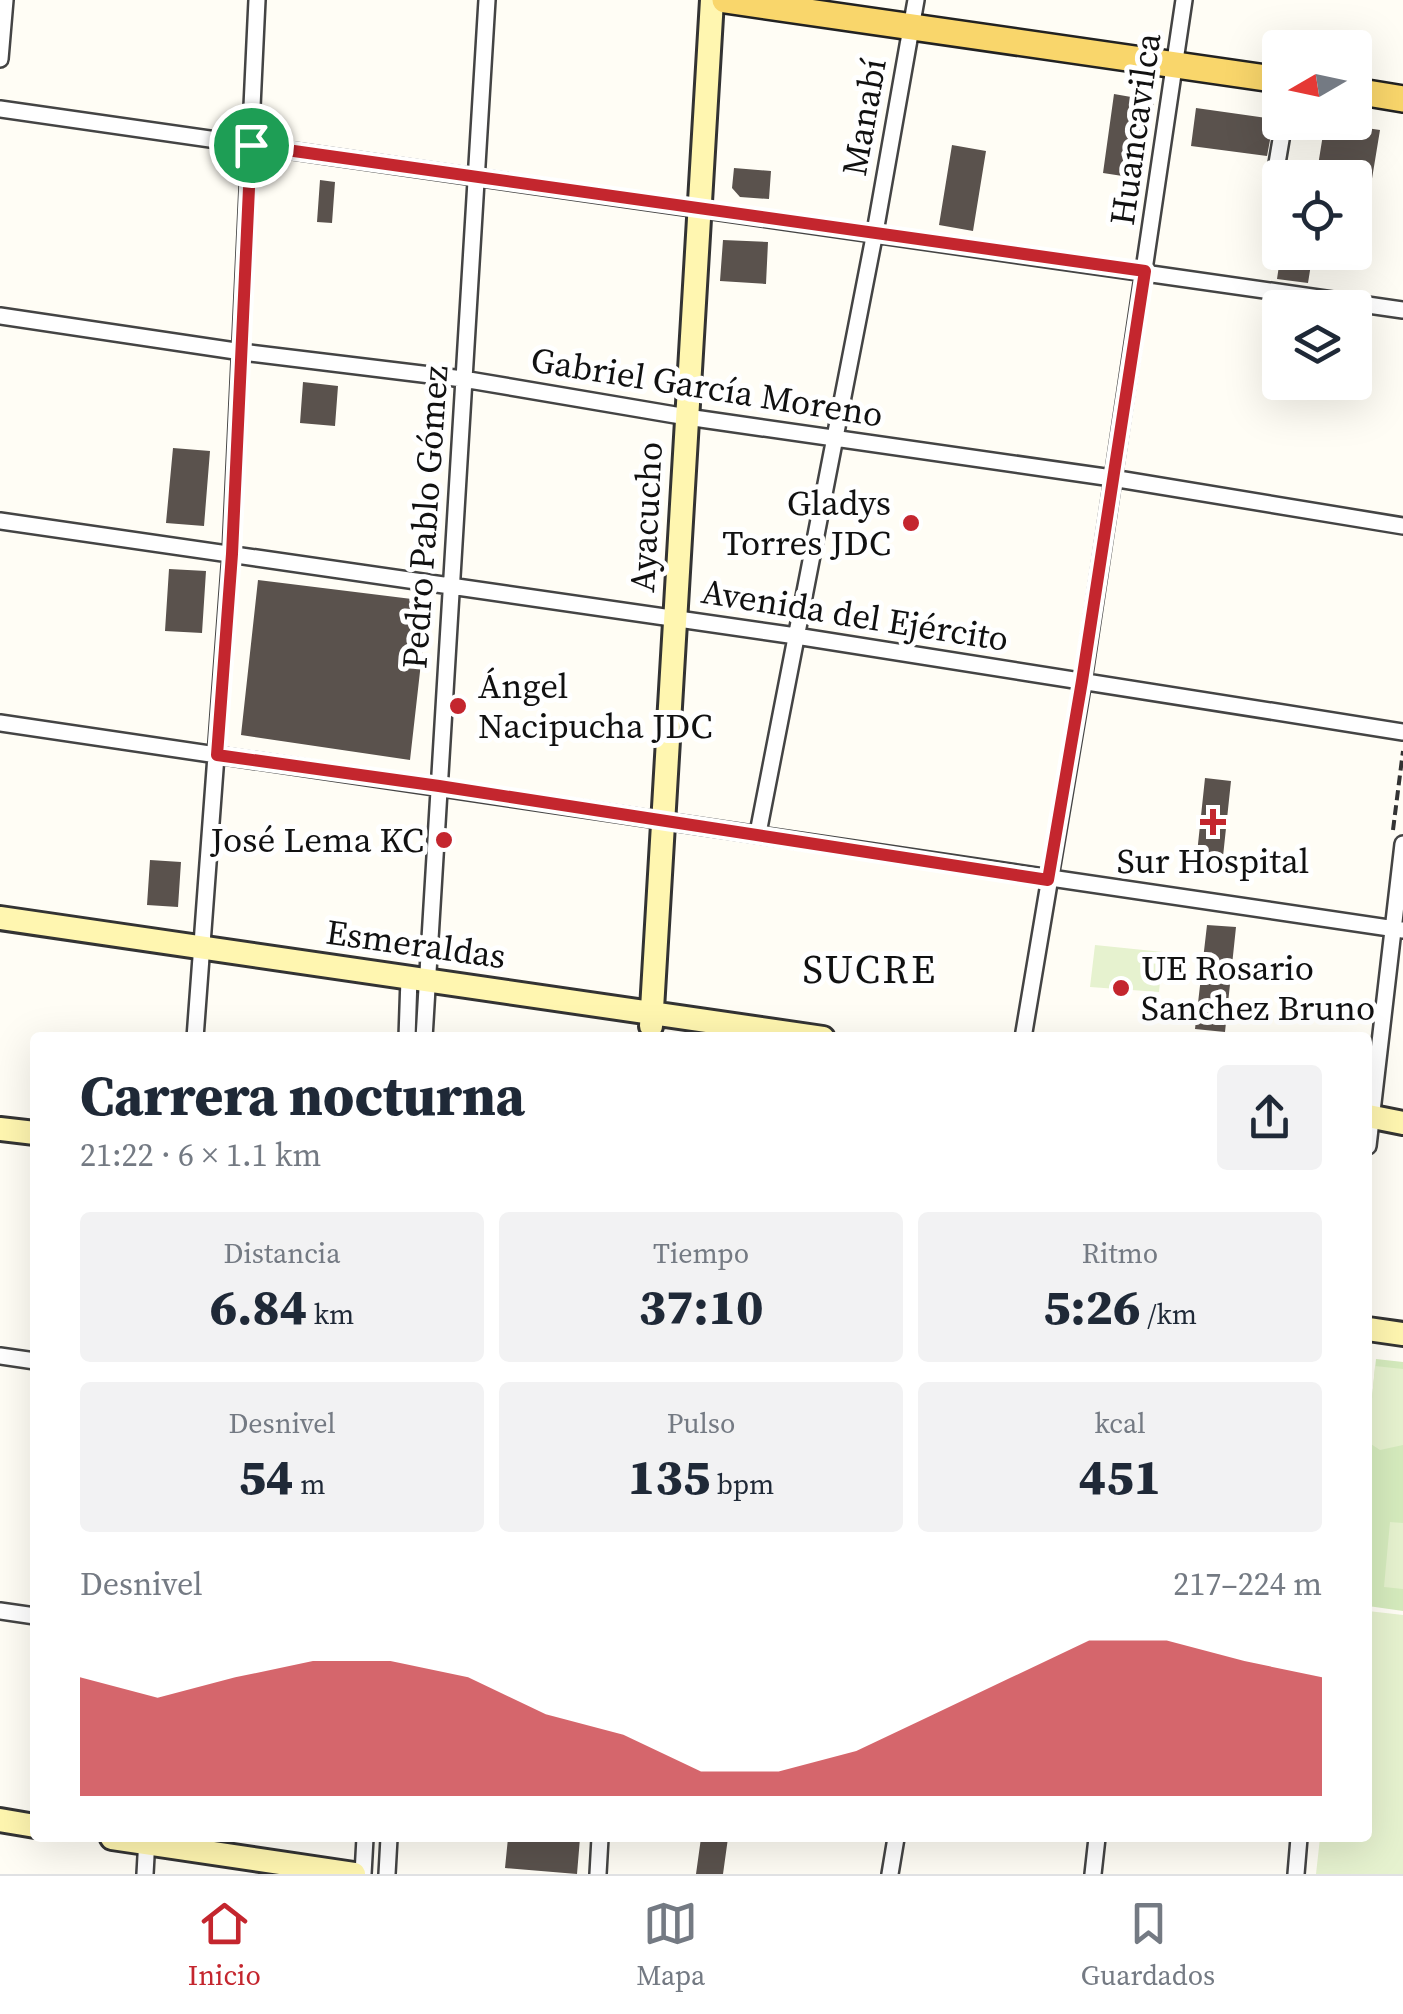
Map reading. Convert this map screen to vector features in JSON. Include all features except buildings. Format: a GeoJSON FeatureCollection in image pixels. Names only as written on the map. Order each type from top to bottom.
{"type":"FeatureCollection","features":[{"type":"Feature","properties":{"kind":"main road","name":"Ayacucho"},"geometry":{"type":"LineString","coordinates":[[651,1025],[712,0]]}},
{"type":"Feature","properties":{"kind":"main road"},"geometry":{"type":"LineString","coordinates":[[724,0],[913,13],[1262,77]]}},
{"type":"Feature","properties":{"kind":"main road"},"geometry":{"type":"LineString","coordinates":[[1372,94],[1403,98]]}},
{"type":"Feature","properties":{"kind":"main road","name":"Esmeraldas"},"geometry":{"type":"LineString","coordinates":[[0,918],[200,954],[696,1032]]}},
{"type":"Feature","properties":{"kind":"main road","name":"Esmeraldas"},"geometry":{"type":"LineString","coordinates":[[0,932],[200,954]]}},
{"type":"Feature","properties":{"kind":"main road","name":"Esmeraldas"},"geometry":{"type":"LineString","coordinates":[[651,1025],[744,1032]]}},
{"type":"Feature","properties":{"kind":"main road"},"geometry":{"type":"LineString","coordinates":[[1372,1128],[1403,1123]]}},
{"type":"Feature","properties":{"kind":"main road"},"geometry":{"type":"LineString","coordinates":[[0,1129],[30,1133]]}},
{"type":"Feature","properties":{"kind":"main road"},"geometry":{"type":"LineString","coordinates":[[1372,1129],[1403,1136]]}},
{"type":"Feature","properties":{"kind":"main road"},"geometry":{"type":"LineString","coordinates":[[0,1143],[30,1147]]}},
{"type":"Feature","properties":{"kind":"main road"},"geometry":{"type":"LineString","coordinates":[[1372,1330],[1403,1334]]}},
{"type":"Feature","properties":{"kind":"main road"},"geometry":{"type":"LineString","coordinates":[[0,1820],[30,1825]]}},
{"type":"Feature","properties":{"kind":"main road"},"geometry":{"type":"LineString","coordinates":[[159,1842],[354,1874]]}},
{"type":"Feature","properties":{"kind":"street"},"geometry":{"type":"LineString","coordinates":[[0,59],[4,0]]}},
{"type":"Feature","properties":{"kind":"street"},"geometry":{"type":"LineString","coordinates":[[195,1032],[232,554],[257,0]]}},
{"type":"Feature","properties":{"kind":"street","name":"Pedro Pablo Gómez"},"geometry":{"type":"LineString","coordinates":[[408,1032],[419,986],[439,786],[486,0]]}},
{"type":"Feature","properties":{"kind":"street","name":"Huancavilca"},"geometry":{"type":"LineString","coordinates":[[1024,1032],[1082,681],[1184,0]]}},
{"type":"Feature","properties":{"kind":"street","name":"Manabí"},"geometry":{"type":"LineString","coordinates":[[758,834],[875,232],[913,13]]}},
{"type":"Feature","properties":{"kind":"street"},"geometry":{"type":"LineString","coordinates":[[0,109],[1403,310]]}},
{"type":"Feature","properties":{"kind":"street","name":"Gabriel García Moreno"},"geometry":{"type":"LineString","coordinates":[[0,316],[242,352],[464,379],[687,417],[1112,478],[1403,526]]}},
{"type":"Feature","properties":{"kind":"street","name":"Avenida del Ejército"},"geometry":{"type":"LineString","coordinates":[[0,521],[796,636],[1403,732]]}},
{"type":"Feature","properties":{"kind":"street"},"geometry":{"type":"LineString","coordinates":[[0,724],[1398,929]]}},
{"type":"Feature","properties":{"kind":"street"},"geometry":{"type":"LineString","coordinates":[[1372,1107],[1398,929],[1403,844]]}},
{"type":"Feature","properties":{"kind":"street","name":"Pedro Pablo Gómez"},"geometry":{"type":"LineString","coordinates":[[419,986],[423,1032]]}},
{"type":"Feature","properties":{"kind":"street"},"geometry":{"type":"LineString","coordinates":[[0,1356],[30,1360]]}},
{"type":"Feature","properties":{"kind":"street"},"geometry":{"type":"LineString","coordinates":[[0,1611],[30,1615]]}},
{"type":"Feature","properties":{"kind":"street"},"geometry":{"type":"LineString","coordinates":[[145,1874],[147,1842]]}},
{"type":"Feature","properties":{"kind":"street"},"geometry":{"type":"LineString","coordinates":[[364,1874],[366,1842]]}},
{"type":"Feature","properties":{"kind":"street"},"geometry":{"type":"LineString","coordinates":[[388,1874],[389,1842]]}},
{"type":"Feature","properties":{"kind":"street"},"geometry":{"type":"LineString","coordinates":[[598,1874],[600,1842]]}},
{"type":"Feature","properties":{"kind":"street"},"geometry":{"type":"LineString","coordinates":[[890,1874],[895,1842]]}},
{"type":"Feature","properties":{"kind":"street"},"geometry":{"type":"LineString","coordinates":[[1093,1874],[1096,1842]]}},
{"type":"Feature","properties":{"kind":"street"},"geometry":{"type":"LineString","coordinates":[[1296,1874],[1300,1842]]}},
{"type":"Feature","properties":{"kind":"green space"},"geometry":{"type":"Polygon","coordinates":[[[1095,945],[1163,952],[1159,992],[1090,987],[1095,945]]]}},
{"type":"Feature","properties":{"kind":"green space"},"geometry":{"type":"Polygon","coordinates":[[[1376,1359],[1403,1362],[1403,1611],[1372,1607],[1372,1398],[1376,1359]]]}},
{"type":"Feature","properties":{"kind":"green space"},"geometry":{"type":"Polygon","coordinates":[[[1375,1366],[1403,1369],[1403,1445],[1380,1450],[1372,1445],[1375,1366]]]}},
{"type":"Feature","properties":{"kind":"green space"},"geometry":{"type":"Polygon","coordinates":[[[1390,1522],[1403,1523],[1403,1589],[1384,1587],[1390,1522]]]}},
{"type":"Feature","properties":{"kind":"green space"},"geometry":{"type":"Polygon","coordinates":[[[1372,1611],[1403,1615],[1403,1874],[1316,1874],[1320,1842],[1372,1842],[1372,1611]]]}},
{"type":"Feature","properties":{"kind":"place","name":"Gladys Torres JDC"},"geometry":{"type":"Point","coordinates":[911,523]}},
{"type":"Feature","properties":{"kind":"place","name":"Ángel Nacipucha JDC"},"geometry":{"type":"Point","coordinates":[458,706]}},
{"type":"Feature","properties":{"kind":"place","name":"Sur Hospital"},"geometry":{"type":"Point","coordinates":[1213,822]}},
{"type":"Feature","properties":{"kind":"place","name":"José Lema KC"},"geometry":{"type":"Point","coordinates":[444,840]}},
{"type":"Feature","properties":{"kind":"place","name":"UE Rosario Sanchez Bruno"},"geometry":{"type":"Point","coordinates":[1121,988]}},
{"type":"Feature","properties":{"kind":"district","name":"SUCRE"},"geometry":{"type":"Point","coordinates":[870,969]}},
{"type":"Feature","properties":{"kind":"route"},"geometry":{"type":"LineString","coordinates":[[251,145],[1145,271],[1048,880],[217,755],[232,554],[251,145]]}}]}
